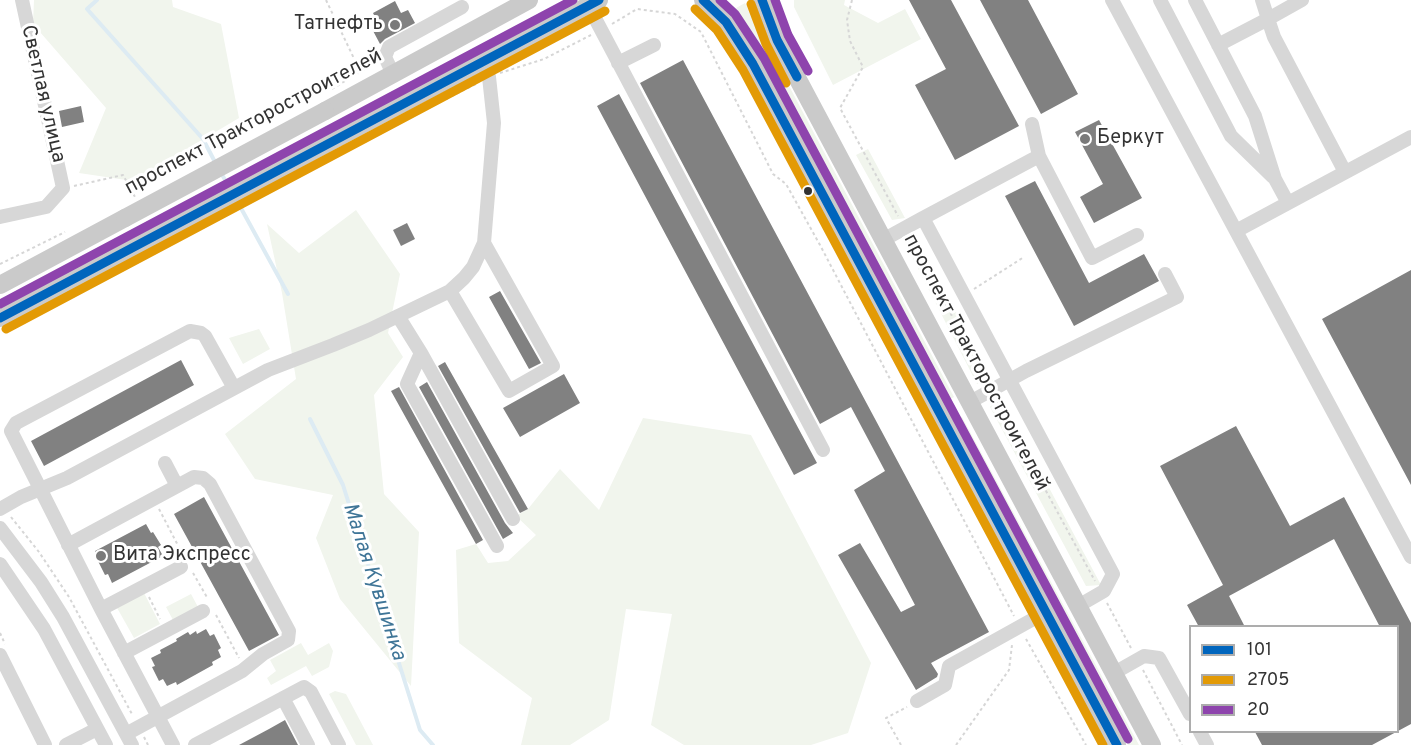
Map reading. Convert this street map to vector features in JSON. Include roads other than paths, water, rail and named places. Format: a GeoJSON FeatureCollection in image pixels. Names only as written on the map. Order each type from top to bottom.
{"type":"FeatureCollection","features":[{"type":"Feature","properties":{"kind":"main road","name":"проспект Тракторостроителей"},"geometry":{"type":"LineString","coordinates":[[0,285],[529,0]]}},
{"type":"Feature","properties":{"kind":"main road"},"geometry":{"type":"LineString","coordinates":[[703,0],[726,22],[753,64],[1117,745]]}},
{"type":"Feature","properties":{"kind":"main road","name":"проспект Тракторостроителей"},"geometry":{"type":"LineString","coordinates":[[762,0],[777,40],[1152,745]]}},
{"type":"Feature","properties":{"kind":"main road"},"geometry":{"type":"LineString","coordinates":[[0,318],[339,137],[487,69],[594,3]]}},
{"type":"Feature","properties":{"kind":"main road"},"geometry":{"type":"LineString","coordinates":[[942,416],[970,402]]}},
{"type":"Feature","properties":{"kind":"street","name":"Светлая улица"},"geometry":{"type":"LineString","coordinates":[[0,217],[46,207],[63,188],[22,0]]}},
{"type":"Feature","properties":{"kind":"street"},"geometry":{"type":"LineString","coordinates":[[1112,0],[1411,557]]}},
{"type":"Feature","properties":{"kind":"street"},"geometry":{"type":"LineString","coordinates":[[1160,0],[1231,136],[1275,178]]}},
{"type":"Feature","properties":{"kind":"street"},"geometry":{"type":"LineString","coordinates":[[1195,0],[1255,116],[1275,178],[1288,203]]}},
{"type":"Feature","properties":{"kind":"street"},"geometry":{"type":"LineString","coordinates":[[1262,0],[1274,37],[1345,172]]}},
{"type":"Feature","properties":{"kind":"street"},"geometry":{"type":"LineString","coordinates":[[1218,45],[1302,0]]}},
{"type":"Feature","properties":{"kind":"street"},"geometry":{"type":"LineString","coordinates":[[594,3],[601,30],[823,450]]}},
{"type":"Feature","properties":{"kind":"street"},"geometry":{"type":"LineString","coordinates":[[393,74],[385,57],[389,47],[460,4],[474,30]]}},
{"type":"Feature","properties":{"kind":"street"},"geometry":{"type":"LineString","coordinates":[[618,63],[654,45]]}},
{"type":"Feature","properties":{"kind":"street"},"geometry":{"type":"LineString","coordinates":[[0,510],[21,497],[67,478],[282,363],[333,345],[450,291],[473,267],[484,243],[494,123],[487,69]]}},
{"type":"Feature","properties":{"kind":"street"},"geometry":{"type":"LineString","coordinates":[[1032,124],[1039,156],[1092,258],[1137,235]]}},
{"type":"Feature","properties":{"kind":"street"},"geometry":{"type":"LineString","coordinates":[[1236,231],[1411,137]]}},
{"type":"Feature","properties":{"kind":"street"},"geometry":{"type":"LineString","coordinates":[[884,240],[1039,156]]}},
{"type":"Feature","properties":{"kind":"street"},"geometry":{"type":"LineString","coordinates":[[923,218],[1113,574],[1104,591],[1078,606]]}},
{"type":"Feature","properties":{"kind":"street"},"geometry":{"type":"LineString","coordinates":[[450,291],[509,391],[553,366],[484,243]]}},
{"type":"Feature","properties":{"kind":"street"},"geometry":{"type":"LineString","coordinates":[[970,402],[1177,297],[1165,274]]}},
{"type":"Feature","properties":{"kind":"street"},"geometry":{"type":"LineString","coordinates":[[398,316],[513,519]]}},
{"type":"Feature","properties":{"kind":"street"},"geometry":{"type":"LineString","coordinates":[[173,745],[11,435],[14,425],[184,333],[195,331],[206,336],[234,388]]}},
{"type":"Feature","properties":{"kind":"street"},"geometry":{"type":"LineString","coordinates":[[421,353],[407,384],[497,546]]}},
{"type":"Feature","properties":{"kind":"street"},"geometry":{"type":"LineString","coordinates":[[165,463],[177,486]]}},
{"type":"Feature","properties":{"kind":"street"},"geometry":{"type":"LineString","coordinates":[[0,528],[41,582],[63,617],[129,739],[158,716],[245,669],[263,654],[288,640],[289,631],[207,480],[194,477],[68,545]]}},
{"type":"Feature","properties":{"kind":"street"},"geometry":{"type":"LineString","coordinates":[[0,564],[44,629],[106,745]]}},
{"type":"Feature","properties":{"kind":"street"},"geometry":{"type":"LineString","coordinates":[[101,609],[187,567]]}},
{"type":"Feature","properties":{"kind":"street"},"geometry":{"type":"LineString","coordinates":[[124,653],[203,611]]}},
{"type":"Feature","properties":{"kind":"street"},"geometry":{"type":"LineString","coordinates":[[917,701],[945,685],[949,666],[1046,612]]}},
{"type":"Feature","properties":{"kind":"street"},"geometry":{"type":"LineString","coordinates":[[44,629],[63,617]]}},
{"type":"Feature","properties":{"kind":"street"},"geometry":{"type":"LineString","coordinates":[[0,655],[45,745]]}},
{"type":"Feature","properties":{"kind":"street"},"geometry":{"type":"LineString","coordinates":[[1114,673],[1144,656],[1159,658],[1189,710]]}},
{"type":"Feature","properties":{"kind":"street"},"geometry":{"type":"LineString","coordinates":[[195,745],[302,688],[309,689],[339,745]]}},
{"type":"Feature","properties":{"kind":"street"},"geometry":{"type":"LineString","coordinates":[[283,698],[308,745]]}},
{"type":"Feature","properties":{"kind":"street"},"geometry":{"type":"LineString","coordinates":[[66,745],[97,729]]}},
{"type":"Feature","properties":{"kind":"waterway","name":"Малая Кувшинка"},"geometry":{"type":"LineString","coordinates":[[97,0],[87,9],[203,139],[216,164]]}},
{"type":"Feature","properties":{"kind":"waterway","name":"Малая Кувшинка"},"geometry":{"type":"LineString","coordinates":[[221,173],[231,190]]}},
{"type":"Feature","properties":{"kind":"waterway","name":"Малая Кувшинка"},"geometry":{"type":"LineString","coordinates":[[236,199],[288,294]]}},
{"type":"Feature","properties":{"kind":"waterway","name":"Малая Кувшинка"},"geometry":{"type":"LineString","coordinates":[[310,419],[343,485],[420,730],[433,745]]}},
{"type":"Feature","properties":{"kind":"place","name":"Татнефть"},"geometry":{"type":"Point","coordinates":[395,25]}},
{"type":"Feature","properties":{"kind":"place","name":"Беркут"},"geometry":{"type":"Point","coordinates":[1085,139]}},
{"type":"Feature","properties":{"kind":"place","name":"Вита Экспресс"},"geometry":{"type":"Point","coordinates":[101,556]}}]}
